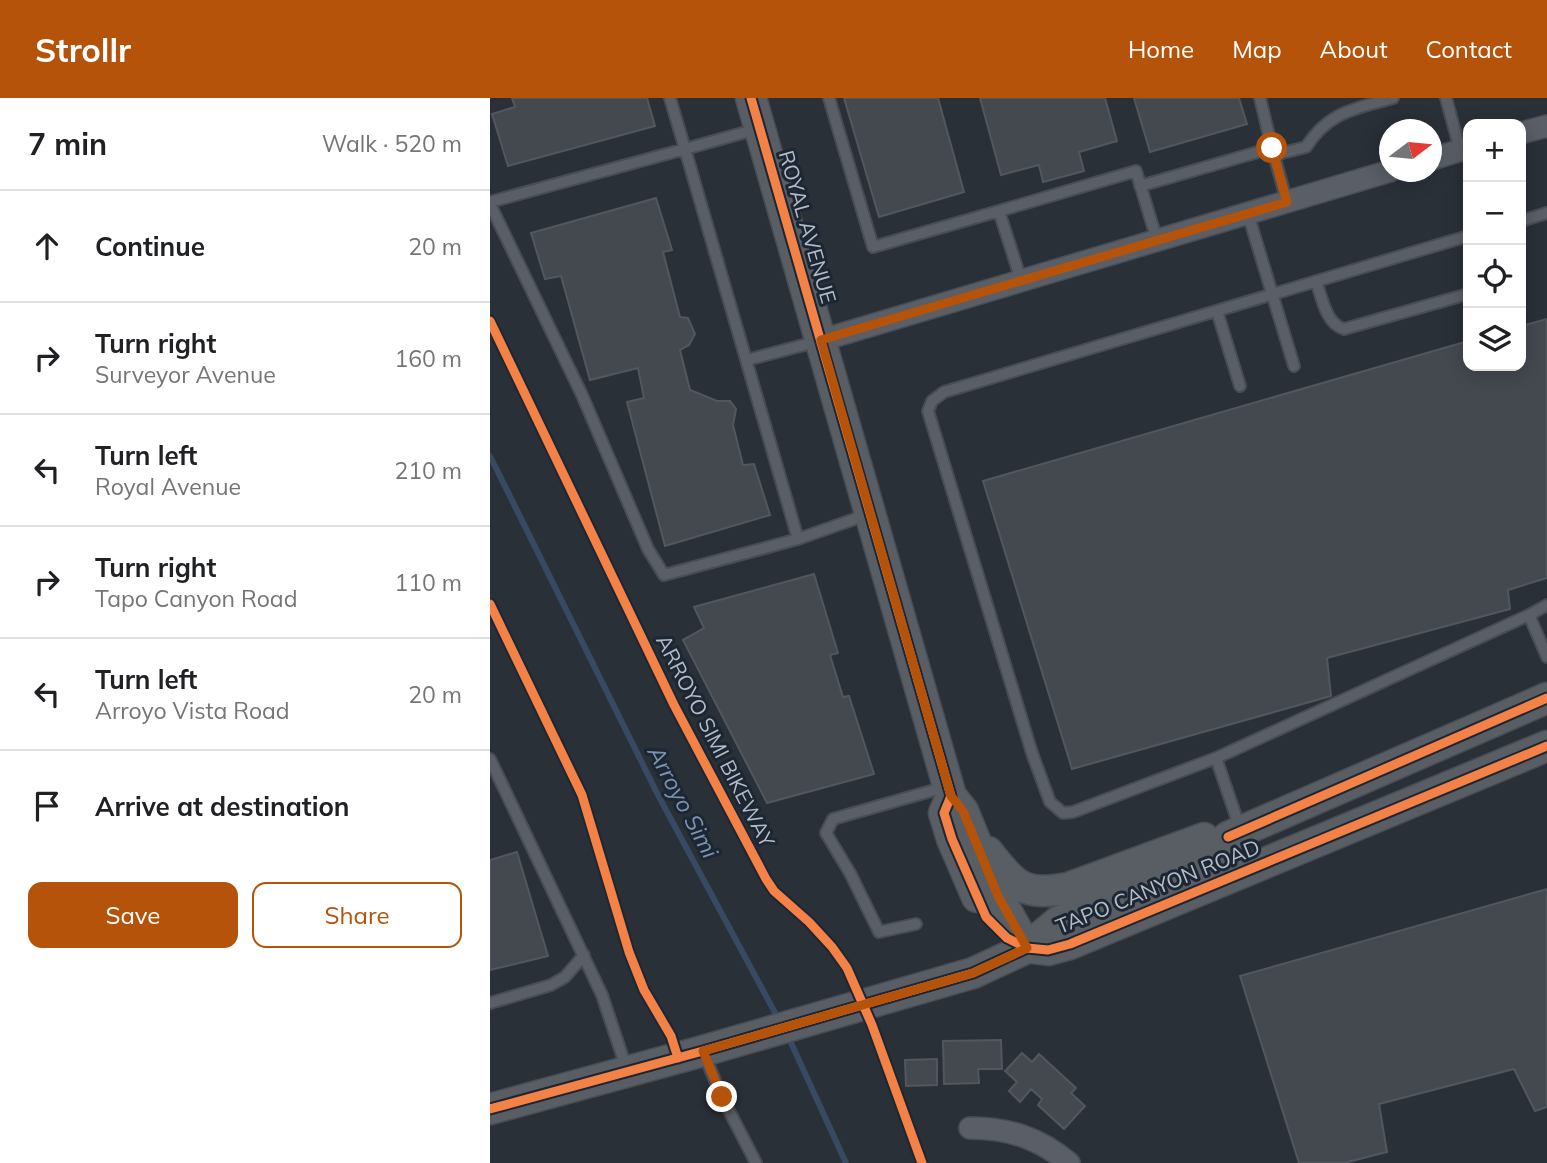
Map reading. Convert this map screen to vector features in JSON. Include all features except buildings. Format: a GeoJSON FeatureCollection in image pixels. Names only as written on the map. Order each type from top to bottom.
{"type":"FeatureCollection","features":[{"type":"Feature","properties":{"kind":"main road","name":"ROYAL AVENUE"},"geometry":{"type":"LineString","coordinates":[[751,98],[950,791],[963,811],[998,896],[1027,948]]}},
{"type":"Feature","properties":{"kind":"main road","name":"TAPO CANYON ROAD"},"geometry":{"type":"LineString","coordinates":[[490,1109],[973,973],[1027,948],[1058,922],[1221,851],[1234,834],[1547,698]]}},
{"type":"Feature","properties":{"kind":"main road","name":"TAPO CANYON ROAD"},"geometry":{"type":"LineString","coordinates":[[1027,948],[1048,950],[1070,944],[1547,746]]}},
{"type":"Feature","properties":{"kind":"main road","name":"ROYAL AVENUE"},"geometry":{"type":"LineString","coordinates":[[950,791],[944,813],[952,839],[986,917],[1007,938],[1027,948]]}},
{"type":"Feature","properties":{"kind":"main road"},"geometry":{"type":"LineString","coordinates":[[973,833],[1008,877],[1028,890],[1045,893],[1069,888],[1214,834],[1234,834]]}},
{"type":"Feature","properties":{"kind":"street"},"geometry":{"type":"LineString","coordinates":[[1526,132],[1547,126]]}},
{"type":"Feature","properties":{"kind":"street"},"geometry":{"type":"LineString","coordinates":[[1442,156],[1463,149]]}},
{"type":"Feature","properties":{"kind":"street"},"geometry":{"type":"LineString","coordinates":[[821,340],[1379,174]]}},
{"type":"Feature","properties":{"kind":"street"},"geometry":{"type":"LineString","coordinates":[[970,1128],[997,1128],[1034,1139],[1051,1148],[1069,1163]]}},
{"type":"Feature","properties":{"kind":"lane"},"geometry":{"type":"LineString","coordinates":[[670,98],[798,539]]}},
{"type":"Feature","properties":{"kind":"lane"},"geometry":{"type":"LineString","coordinates":[[830,98],[873,247],[1136,171],[1157,240]]}},
{"type":"Feature","properties":{"kind":"lane"},"geometry":{"type":"LineString","coordinates":[[1260,98],[1287,202]]}},
{"type":"Feature","properties":{"kind":"lane"},"geometry":{"type":"LineString","coordinates":[[1140,186],[1273,152],[1306,147],[1315,133],[1337,115],[1393,98]]}},
{"type":"Feature","properties":{"kind":"lane"},"geometry":{"type":"LineString","coordinates":[[1446,98],[1463,146]]}},
{"type":"Feature","properties":{"kind":"lane"},"geometry":{"type":"LineString","coordinates":[[760,129],[490,203],[582,395],[648,549],[664,575],[798,539],[872,513]]}},
{"type":"Feature","properties":{"kind":"lane"},"geometry":{"type":"LineString","coordinates":[[999,211],[1021,281]]}},
{"type":"Feature","properties":{"kind":"lane"},"geometry":{"type":"LineString","coordinates":[[1526,219],[1547,213]]}},
{"type":"Feature","properties":{"kind":"lane"},"geometry":{"type":"LineString","coordinates":[[1248,214],[1294,366]]}},
{"type":"Feature","properties":{"kind":"lane"},"geometry":{"type":"LineString","coordinates":[[1463,237],[944,392],[932,401],[928,411],[1032,753],[1050,802],[1055,809],[1063,813],[1073,812],[1216,758],[1547,605]]}},
{"type":"Feature","properties":{"kind":"lane"},"geometry":{"type":"LineString","coordinates":[[1316,281],[1331,321],[1336,327],[1344,329],[1463,295]]}},
{"type":"Feature","properties":{"kind":"lane"},"geometry":{"type":"LineString","coordinates":[[1217,311],[1240,386]]}},
{"type":"Feature","properties":{"kind":"lane"},"geometry":{"type":"LineString","coordinates":[[747,360],[821,340]]}},
{"type":"Feature","properties":{"kind":"lane"},"geometry":{"type":"LineString","coordinates":[[1529,615],[1547,657]]}},
{"type":"Feature","properties":{"kind":"lane"},"geometry":{"type":"LineString","coordinates":[[1216,758],[1234,834]]}},
{"type":"Feature","properties":{"kind":"lane"},"geometry":{"type":"LineString","coordinates":[[490,759],[602,995],[628,1072]]}},
{"type":"Feature","properties":{"kind":"lane"},"geometry":{"type":"LineString","coordinates":[[916,923],[879,932],[826,833],[834,819],[950,791]]}},
{"type":"Feature","properties":{"kind":"lane"},"geometry":{"type":"LineString","coordinates":[[490,1003],[551,985],[565,977],[584,955]]}},
{"type":"Feature","properties":{"kind":"lane"},"geometry":{"type":"LineString","coordinates":[[714,1048],[722,1097],[756,1163]]}},
{"type":"Feature","properties":{"kind":"waterway","name":"Arroyo Simi"},"geometry":{"type":"LineString","coordinates":[[490,456],[658,795],[780,1022]]}},
{"type":"Feature","properties":{"kind":"waterway","name":"Arroyo Simi"},"geometry":{"type":"LineString","coordinates":[[787,1034],[846,1163]]}},
{"type":"Feature","properties":{"kind":"cycle path"},"geometry":{"type":"LineString","coordinates":[[751,98],[951,796],[944,813],[952,839],[986,917],[1007,938],[1027,948]]}},
{"type":"Feature","properties":{"kind":"cycle path","name":"ARROYO SIMI BIKEWAY"},"geometry":{"type":"LineString","coordinates":[[490,321],[674,705],[766,879],[774,891],[832,947],[847,968],[872,1025],[922,1163]]}},
{"type":"Feature","properties":{"kind":"cycle path"},"geometry":{"type":"LineString","coordinates":[[490,604],[582,795],[629,952],[644,990],[671,1036],[678,1058]]}},
{"type":"Feature","properties":{"kind":"cycle path"},"geometry":{"type":"LineString","coordinates":[[1228,837],[1547,698]]}},
{"type":"Feature","properties":{"kind":"cycle path"},"geometry":{"type":"LineString","coordinates":[[490,1109],[973,973],[1027,948],[1048,950],[1070,944],[1547,746]]}},
{"type":"Feature","properties":{"kind":"route"},"geometry":{"type":"LineString","coordinates":[[722,1097],[703,1051],[973,973],[1027,948],[998,896],[963,811],[951,796],[821,340],[1287,202],[1272,148]]}}]}
